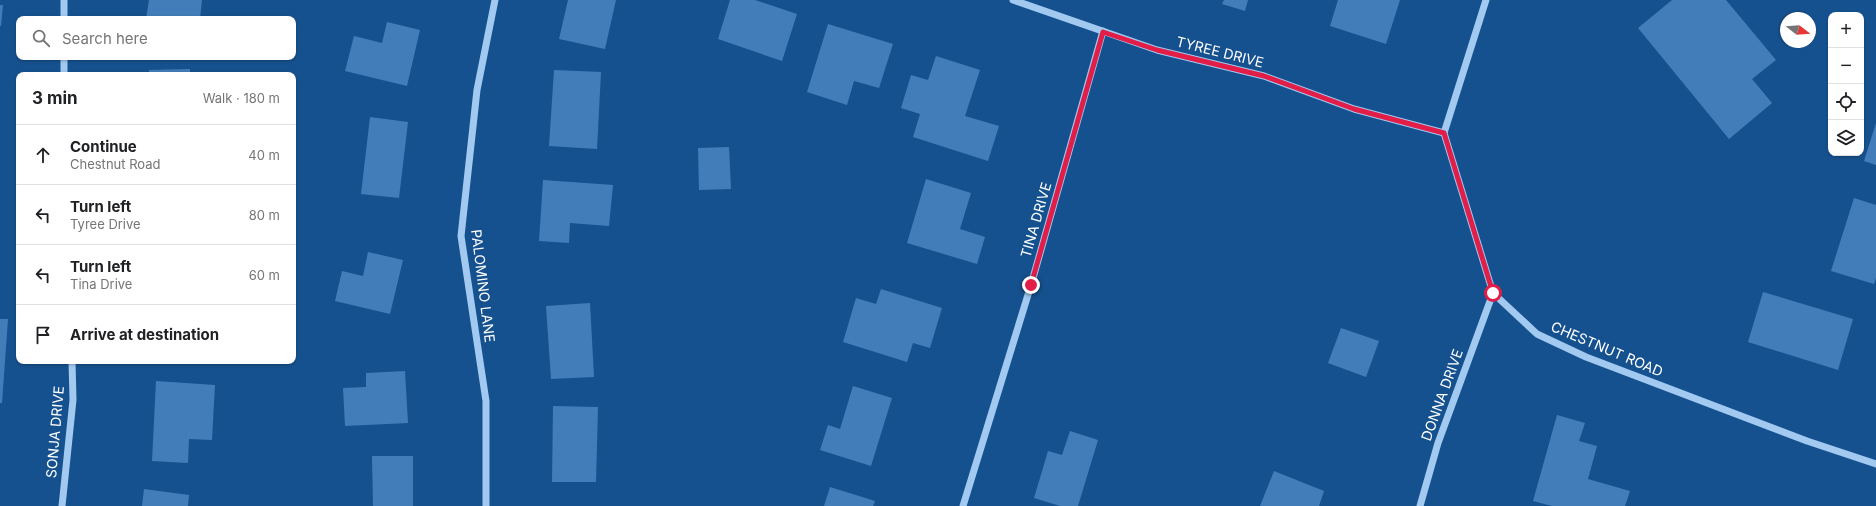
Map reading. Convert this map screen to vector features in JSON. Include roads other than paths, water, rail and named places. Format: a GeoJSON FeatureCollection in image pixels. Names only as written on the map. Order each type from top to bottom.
{"type":"FeatureCollection","features":[{"type":"Feature","properties":{"kind":"street"},"geometry":{"type":"LineString","coordinates":[[64,0],[64,16]]}},
{"type":"Feature","properties":{"kind":"street","name":"PALOMINO LANE"},"geometry":{"type":"LineString","coordinates":[[486,506],[486,401],[461,236],[477,90],[495,0]]}},
{"type":"Feature","properties":{"kind":"street","name":"TYREE DRIVE"},"geometry":{"type":"LineString","coordinates":[[1013,0],[1157,50],[1264,76],[1354,109],[1444,133]]}},
{"type":"Feature","properties":{"kind":"street"},"geometry":{"type":"LineString","coordinates":[[1444,133],[1486,0]]}},
{"type":"Feature","properties":{"kind":"street","name":"TINA DRIVE"},"geometry":{"type":"LineString","coordinates":[[963,506],[1031,285],[1103,32]]}},
{"type":"Feature","properties":{"kind":"street"},"geometry":{"type":"LineString","coordinates":[[64,60],[64,72]]}},
{"type":"Feature","properties":{"kind":"street","name":"CHESTNUT ROAD"},"geometry":{"type":"LineString","coordinates":[[1444,133],[1493,293],[1537,334],[1586,357],[1806,441],[1876,464]]}},
{"type":"Feature","properties":{"kind":"street","name":"DONNA DRIVE"},"geometry":{"type":"LineString","coordinates":[[1420,506],[1438,444],[1493,293]]}},
{"type":"Feature","properties":{"kind":"street","name":"SONJA DRIVE"},"geometry":{"type":"LineString","coordinates":[[62,506],[73,400],[72,364]]}}]}
